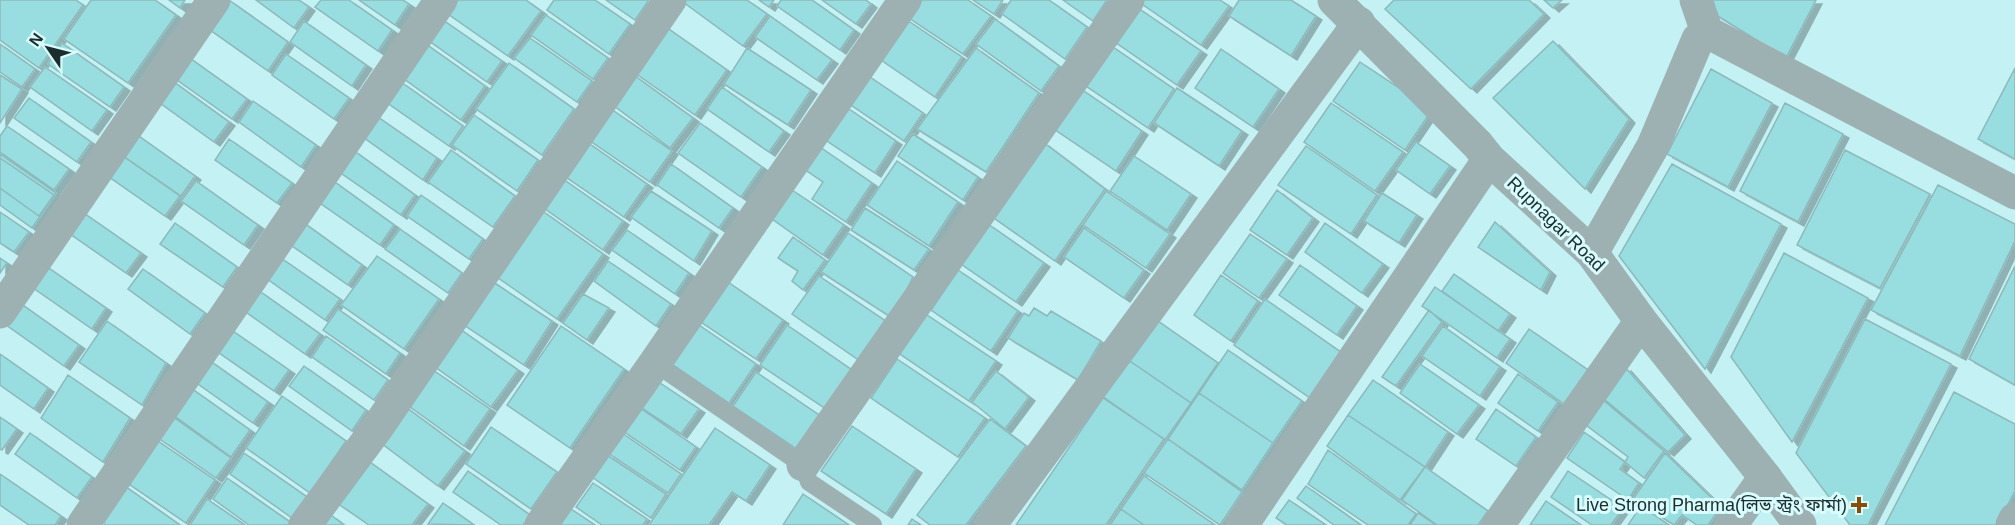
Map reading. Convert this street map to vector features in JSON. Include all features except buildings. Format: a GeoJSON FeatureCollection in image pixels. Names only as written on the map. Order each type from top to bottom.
{"type":"FeatureCollection","features":[{"type":"Feature","properties":{"kind":"street"},"geometry":{"type":"LineString","coordinates":[[0,312],[214,0]]}},
{"type":"Feature","properties":{"kind":"street"},"geometry":{"type":"LineString","coordinates":[[83,525],[441,0]]}},
{"type":"Feature","properties":{"kind":"street"},"geometry":{"type":"LineString","coordinates":[[305,525],[377,428],[670,0]]}},
{"type":"Feature","properties":{"kind":"street"},"geometry":{"type":"LineString","coordinates":[[541,525],[905,0]]}},
{"type":"Feature","properties":{"kind":"street"},"geometry":{"type":"LineString","coordinates":[[803,465],[1128,0]]}},
{"type":"Feature","properties":{"kind":"street","name":"Rupnagar Road"},"geometry":{"type":"LineString","coordinates":[[1334,0],[1478,145],[1489,159],[1592,253],[1641,321],[1765,477],[1800,525]]}},
{"type":"Feature","properties":{"kind":"street"},"geometry":{"type":"LineString","coordinates":[[1696,0],[1707,32],[2015,194]]}},
{"type":"Feature","properties":{"kind":"street"},"geometry":{"type":"LineString","coordinates":[[990,525],[1359,24]]}},
{"type":"Feature","properties":{"kind":"street"},"geometry":{"type":"LineString","coordinates":[[1592,253],[1653,146],[1698,39],[1707,32]]}},
{"type":"Feature","properties":{"kind":"street"},"geometry":{"type":"LineString","coordinates":[[1242,525],[1489,159]]}},
{"type":"Feature","properties":{"kind":"street"},"geometry":{"type":"LineString","coordinates":[[1498,525],[1641,321]]}},
{"type":"Feature","properties":{"kind":"street"},"geometry":{"type":"LineString","coordinates":[[1731,525],[1765,477]]}},
{"type":"Feature","properties":{"kind":"street"},"geometry":{"type":"LineString","coordinates":[[2012,525],[2015,519]]}},
{"type":"Feature","properties":{"kind":"lane"},"geometry":{"type":"LineString","coordinates":[[655,363],[803,465],[809,482],[873,525]]}},
{"type":"Feature","properties":{"kind":"place","name":"Live Strong Pharma(লিভ স্ট্রং ফার্মা)"},"geometry":{"type":"Point","coordinates":[1859,505]}}]}
